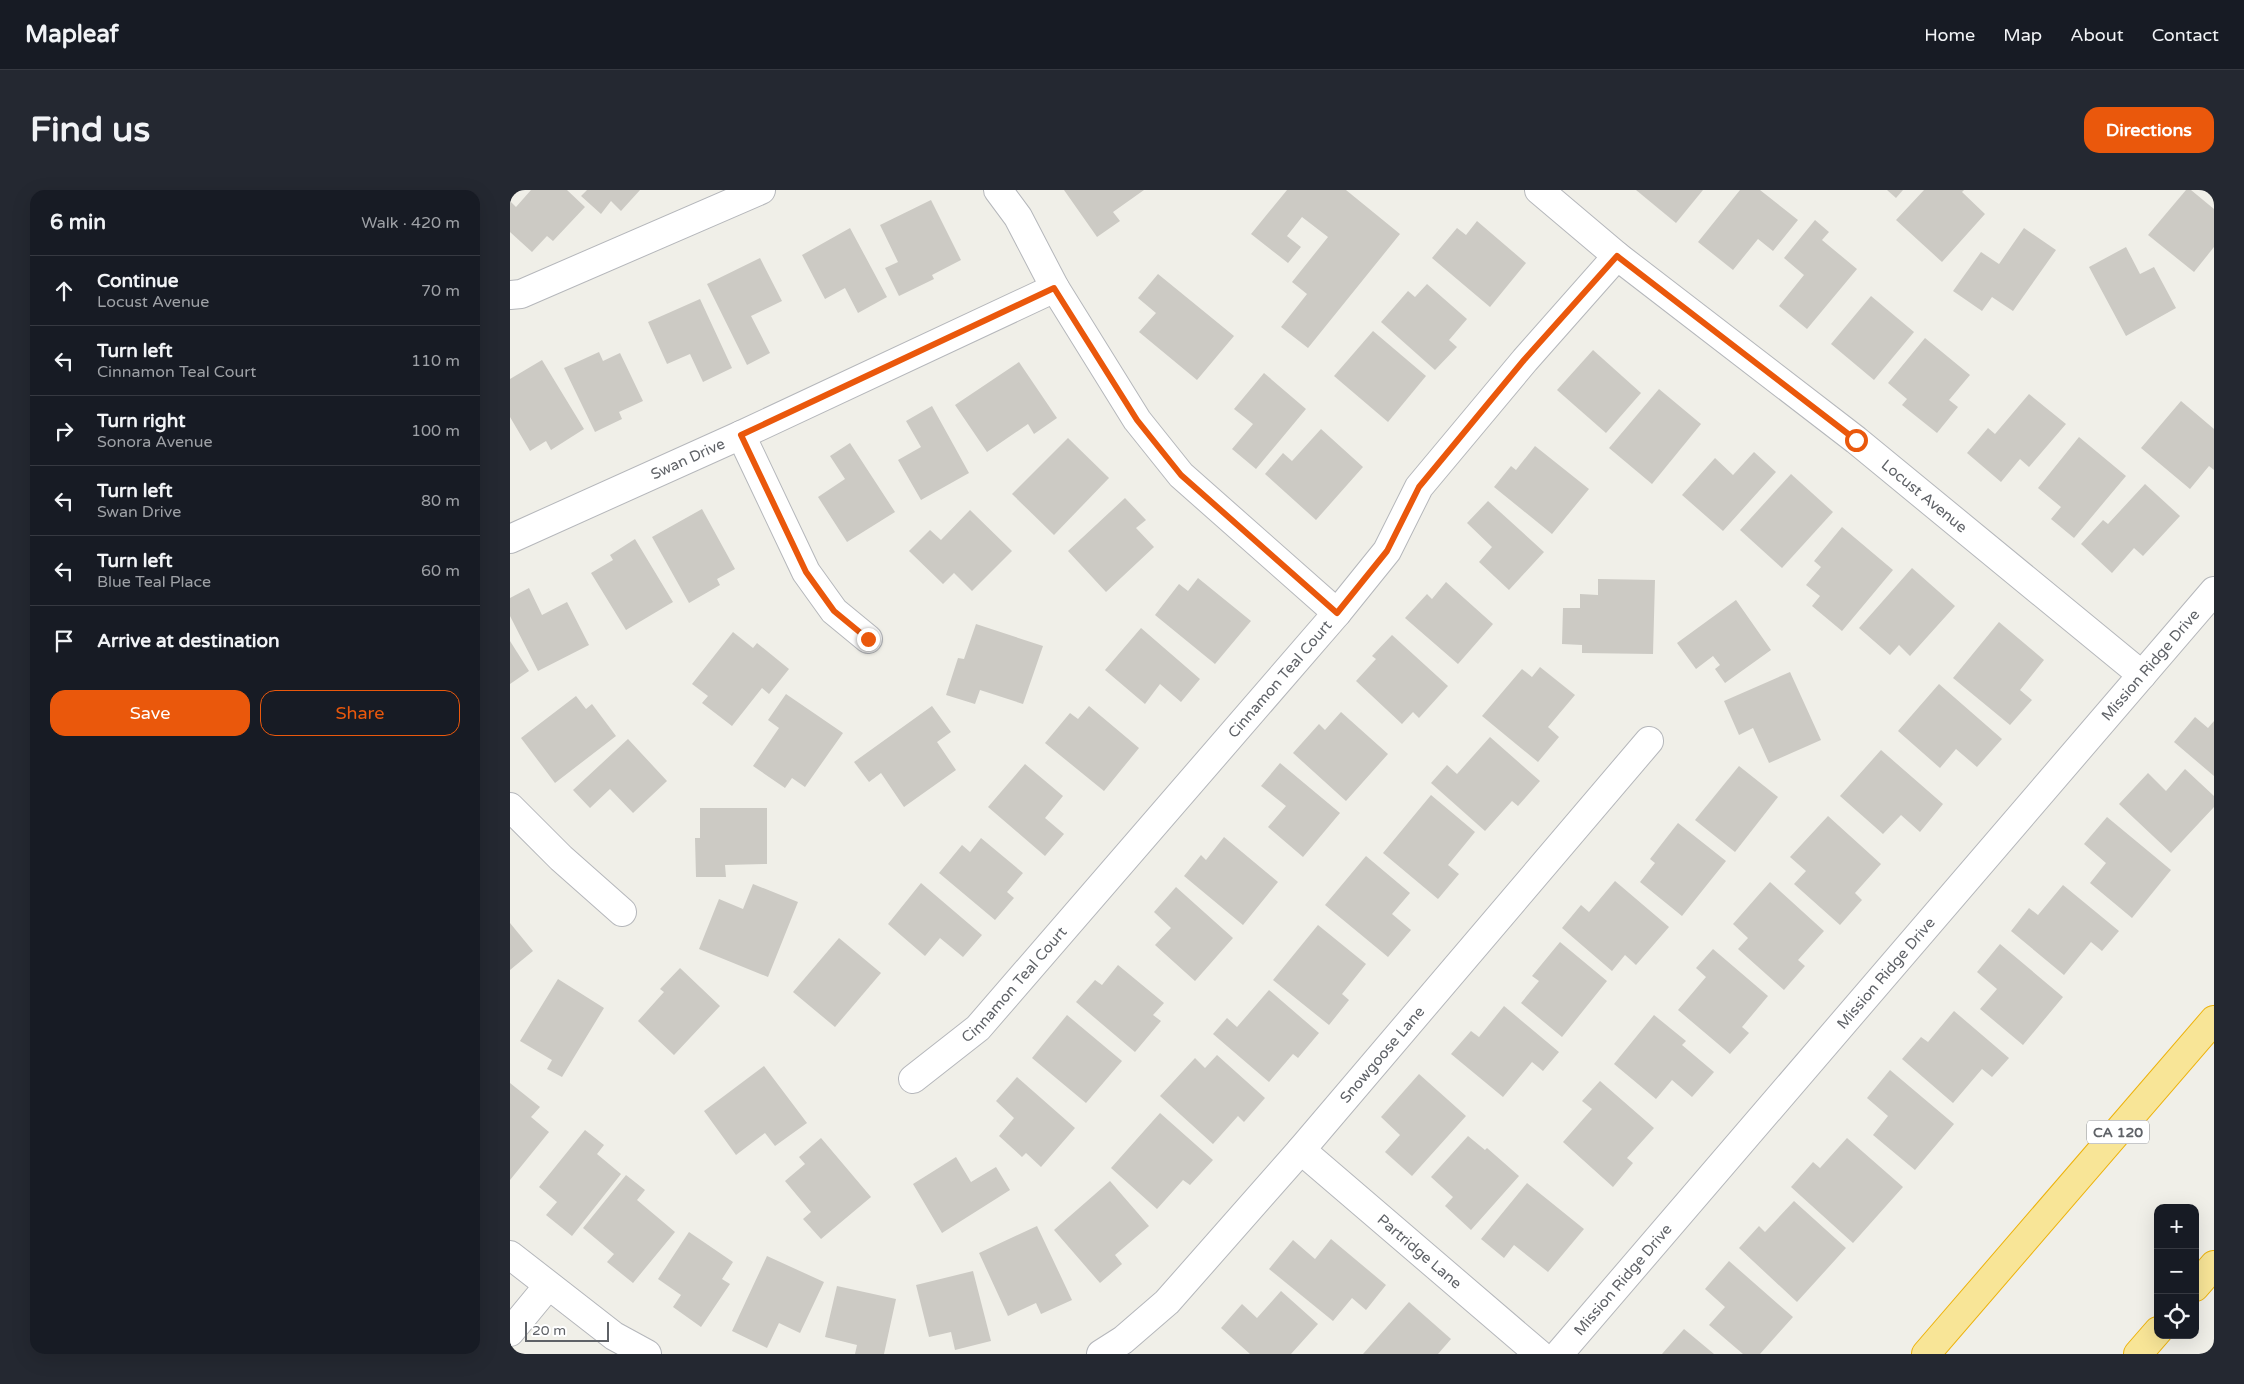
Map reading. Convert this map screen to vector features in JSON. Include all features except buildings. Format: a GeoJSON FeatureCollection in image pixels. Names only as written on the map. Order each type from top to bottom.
{"type":"FeatureCollection","features":[{"type":"Feature","properties":{"kind":"highway","name":"CA 120"},"geometry":{"type":"LineString","coordinates":[[1926,1354],[2214,1020]]}},
{"type":"Feature","properties":{"kind":"highway"},"geometry":{"type":"LineString","coordinates":[[2199,1282],[2214,1265]]}},
{"type":"Feature","properties":{"kind":"highway"},"geometry":{"type":"LineString","coordinates":[[2138,1354],[2154,1336]]}},
{"type":"Feature","properties":{"kind":"street"},"geometry":{"type":"LineString","coordinates":[[510,295],[521,294],[761,190]]}},
{"type":"Feature","properties":{"kind":"street"},"geometry":{"type":"LineString","coordinates":[[998,190],[1018,217],[1054,288],[1137,420],[1181,475],[1337,613]]}},
{"type":"Feature","properties":{"kind":"street","name":"Locust Avenue"},"geometry":{"type":"LineString","coordinates":[[1540,190],[1617,256],[1856,440],[2142,676]]}},
{"type":"Feature","properties":{"kind":"street","name":"Cinnamon Teal Court"},"geometry":{"type":"LineString","coordinates":[[913,1079],[978,1028],[1337,613],[1387,551],[1419,487],[1524,360],[1617,256]]}},
{"type":"Feature","properties":{"kind":"street","name":"Swan Drive"},"geometry":{"type":"LineString","coordinates":[[510,539],[741,435],[1054,288]]}},
{"type":"Feature","properties":{"kind":"street"},"geometry":{"type":"LineString","coordinates":[[741,435],[806,572],[834,611],[868,639]]}},
{"type":"Feature","properties":{"kind":"street","name":"Mission Ridge Drive"},"geometry":{"type":"LineString","coordinates":[[1559,1354],[2214,591]]}},
{"type":"Feature","properties":{"kind":"street","name":"Snowgoose Lane"},"geometry":{"type":"LineString","coordinates":[[1101,1354],[1122,1340],[1167,1302],[1301,1150],[1649,741]]}},
{"type":"Feature","properties":{"kind":"street"},"geometry":{"type":"LineString","coordinates":[[510,807],[560,858],[622,912]]}},
{"type":"Feature","properties":{"kind":"street","name":"Partridge Lane"},"geometry":{"type":"LineString","coordinates":[[1301,1150],[1539,1354]]}},
{"type":"Feature","properties":{"kind":"street"},"geometry":{"type":"LineString","coordinates":[[510,1255],[614,1336],[647,1354]]}},
{"type":"Feature","properties":{"kind":"street"},"geometry":{"type":"LineString","coordinates":[[510,1332],[548,1286]]}},
{"type":"Feature","properties":{"kind":"route"},"geometry":{"type":"LineString","coordinates":[[868,639],[834,611],[806,572],[741,435],[1054,288],[1137,420],[1181,475],[1337,613],[1387,551],[1419,487],[1524,360],[1617,256],[1856,440]]}}]}
